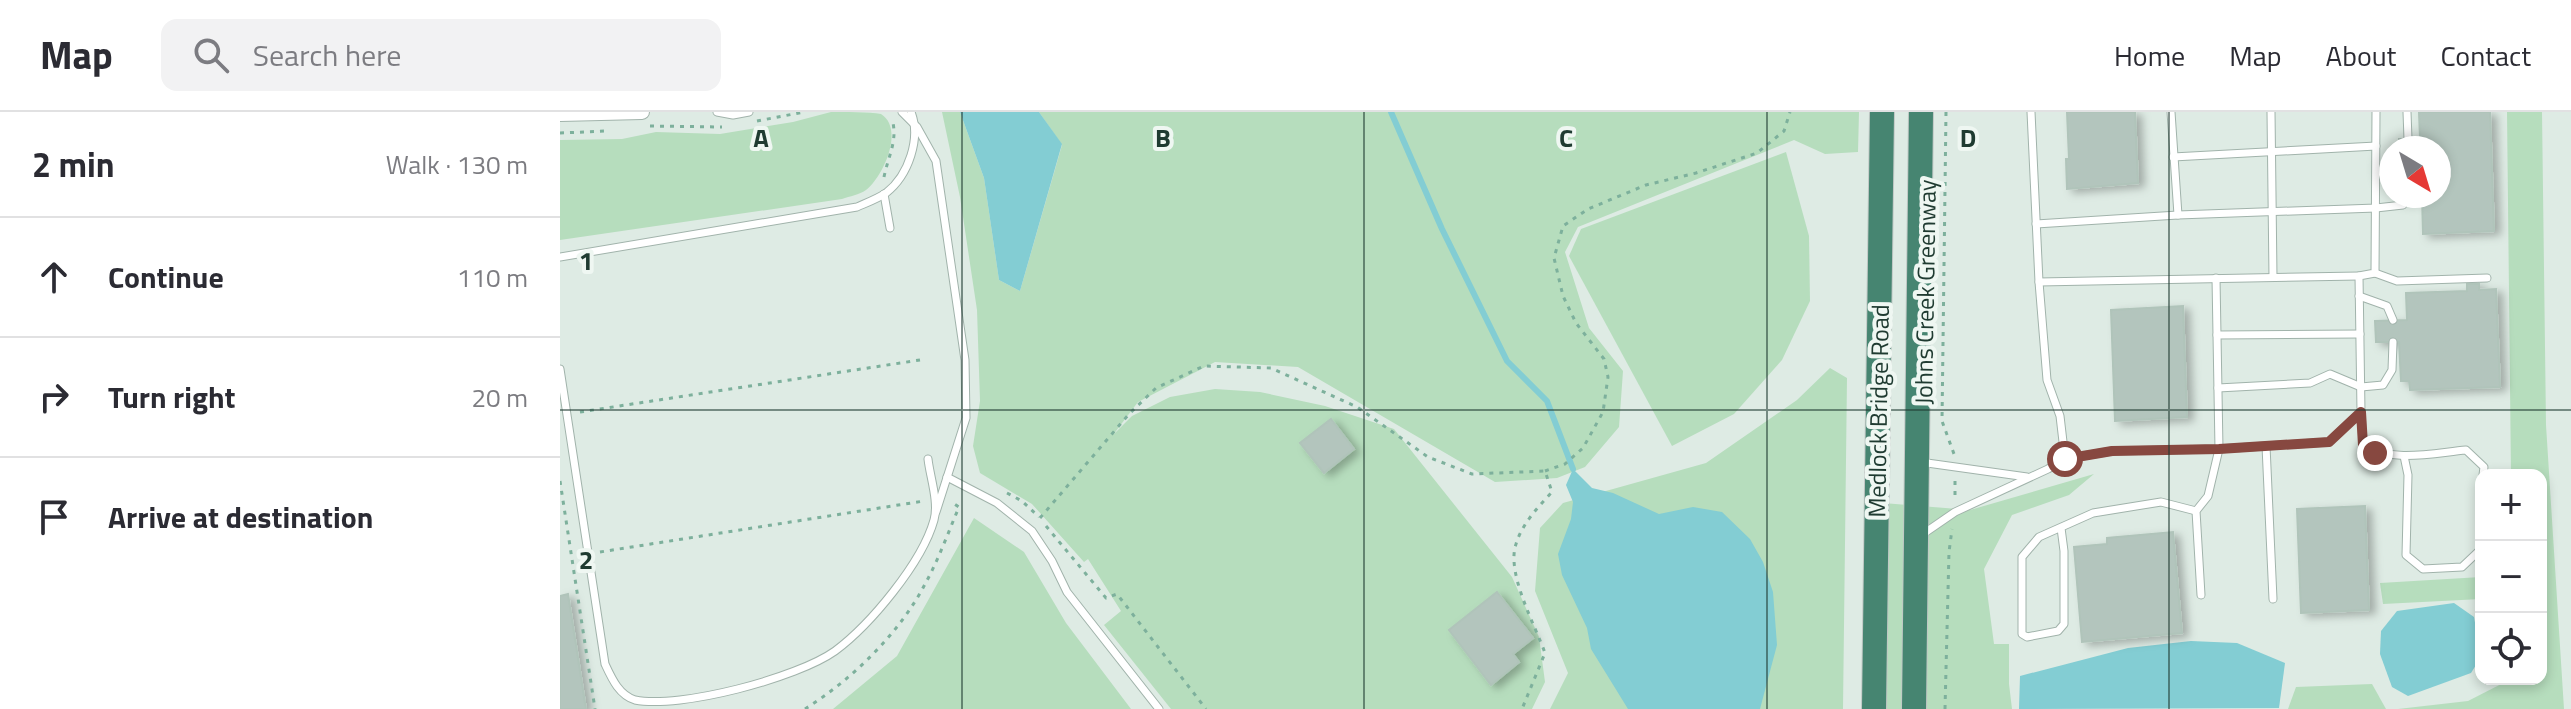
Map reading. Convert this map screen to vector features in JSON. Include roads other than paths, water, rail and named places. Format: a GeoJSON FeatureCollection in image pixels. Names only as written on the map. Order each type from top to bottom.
{"type":"FeatureCollection","features":[{"type":"Feature","properties":{"kind":"highway","name":"Medlock Bridge Road"},"geometry":{"type":"LineString","coordinates":[[1874,709],[1882,112]]}},
{"type":"Feature","properties":{"kind":"highway","name":"Medlock Bridge Road"},"geometry":{"type":"LineString","coordinates":[[1914,709],[1921,112]]}},
{"type":"Feature","properties":{"kind":"street"},"geometry":{"type":"LineString","coordinates":[[560,114],[644,119]]}},
{"type":"Feature","properties":{"kind":"lane"},"geometry":{"type":"LineString","coordinates":[[717,112],[733,115],[749,112]]}},
{"type":"Feature","properties":{"kind":"lane"},"geometry":{"type":"LineString","coordinates":[[902,112],[917,127]]}},
{"type":"Feature","properties":{"kind":"lane"},"geometry":{"type":"LineString","coordinates":[[560,369],[605,664],[615,686],[633,700],[654,703],[682,701],[751,688],[833,652],[870,621],[920,551],[935,518],[938,498],[966,418],[965,360],[936,161],[911,112]]}},
{"type":"Feature","properties":{"kind":"lane"},"geometry":{"type":"LineString","coordinates":[[560,265],[564,256],[857,207],[884,194],[897,182],[913,149],[918,112]]}},
{"type":"Feature","properties":{"kind":"lane"},"geometry":{"type":"LineString","coordinates":[[2031,112],[2047,380],[2060,416],[2065,459]]}},
{"type":"Feature","properties":{"kind":"lane"},"geometry":{"type":"LineString","coordinates":[[2171,112],[2178,215]]}},
{"type":"Feature","properties":{"kind":"lane"},"geometry":{"type":"LineString","coordinates":[[2271,112],[2273,277]]}},
{"type":"Feature","properties":{"kind":"lane"},"geometry":{"type":"LineString","coordinates":[[2375,273],[2376,112]]}},
{"type":"Feature","properties":{"kind":"lane"},"geometry":{"type":"LineString","coordinates":[[2407,112],[2408,136]]}},
{"type":"Feature","properties":{"kind":"lane"},"geometry":{"type":"LineString","coordinates":[[2173,157],[2376,146]]}},
{"type":"Feature","properties":{"kind":"lane"},"geometry":{"type":"LineString","coordinates":[[884,194],[890,228]]}},
{"type":"Feature","properties":{"kind":"lane"},"geometry":{"type":"LineString","coordinates":[[2036,224],[2379,208]]}},
{"type":"Feature","properties":{"kind":"lane"},"geometry":{"type":"LineString","coordinates":[[2039,282],[2359,276],[2375,273],[2397,281],[2487,278]]}},
{"type":"Feature","properties":{"kind":"lane"},"geometry":{"type":"LineString","coordinates":[[2359,276],[2363,445],[2375,453],[2404,456],[2466,450],[2484,469]]}},
{"type":"Feature","properties":{"kind":"lane"},"geometry":{"type":"LineString","coordinates":[[2201,595],[2196,511],[2208,496],[2219,449],[2216,278]]}},
{"type":"Feature","properties":{"kind":"lane"},"geometry":{"type":"LineString","coordinates":[[2359,296],[2387,306],[2393,320]]}},
{"type":"Feature","properties":{"kind":"lane"},"geometry":{"type":"LineString","coordinates":[[2217,335],[2360,334]]}},
{"type":"Feature","properties":{"kind":"lane"},"geometry":{"type":"LineString","coordinates":[[2218,388],[2310,383],[2330,374],[2361,387],[2383,385],[2392,370],[2393,342]]}},
{"type":"Feature","properties":{"kind":"lane"},"geometry":{"type":"LineString","coordinates":[[1916,539],[1955,512],[2065,459],[2112,451],[2219,449],[2329,442],[2361,412]]}},
{"type":"Feature","properties":{"kind":"lane"},"geometry":{"type":"LineString","coordinates":[[2266,446],[2273,599]]}},
{"type":"Feature","properties":{"kind":"lane"},"geometry":{"type":"LineString","coordinates":[[2404,456],[2408,475],[2406,555],[2423,569],[2462,567],[2475,555]]}},
{"type":"Feature","properties":{"kind":"lane"},"geometry":{"type":"LineString","coordinates":[[928,459],[938,498]]}},
{"type":"Feature","properties":{"kind":"lane"},"geometry":{"type":"LineString","coordinates":[[1916,461],[2029,477]]}},
{"type":"Feature","properties":{"kind":"lane"},"geometry":{"type":"LineString","coordinates":[[947,477],[997,503],[1032,531],[1052,561],[1067,592],[1159,709]]}},
{"type":"Feature","properties":{"kind":"lane"},"geometry":{"type":"LineString","coordinates":[[2061,528],[2064,624],[2058,631],[2027,637],[2022,634],[2022,557],[2039,537],[2093,513],[2161,502],[2196,511]]}},
{"type":"Feature","properties":{"kind":"water"},"geometry":{"type":"Polygon","coordinates":[[[960,112],[1039,112],[1062,144],[1020,291],[999,280],[984,178],[960,112]]]}},
{"type":"Feature","properties":{"kind":"water"},"geometry":{"type":"Polygon","coordinates":[[[1573,469],[1592,488],[1613,493],[1659,514],[1693,507],[1722,512],[1750,539],[1763,562],[1773,592],[1777,645],[1760,709],[1628,709],[1591,649],[1587,628],[1562,575],[1558,554],[1571,519],[1573,502],[1566,485],[1573,469]]]}},
{"type":"Feature","properties":{"kind":"water"},"geometry":{"type":"Polygon","coordinates":[[[2454,603],[2474,617],[2475,667],[2471,673],[2408,696],[2392,687],[2380,654],[2381,631],[2397,611],[2454,603]]]}},
{"type":"Feature","properties":{"kind":"water"},"geometry":{"type":"Polygon","coordinates":[[[2191,641],[2237,643],[2285,663],[2279,708],[2019,709],[2020,676],[2128,648],[2191,641]]]}},
{"type":"Feature","properties":{"kind":"waterway"},"geometry":{"type":"LineString","coordinates":[[1391,112],[1442,229],[1507,361],[1547,401],[1573,469]]}}]}
